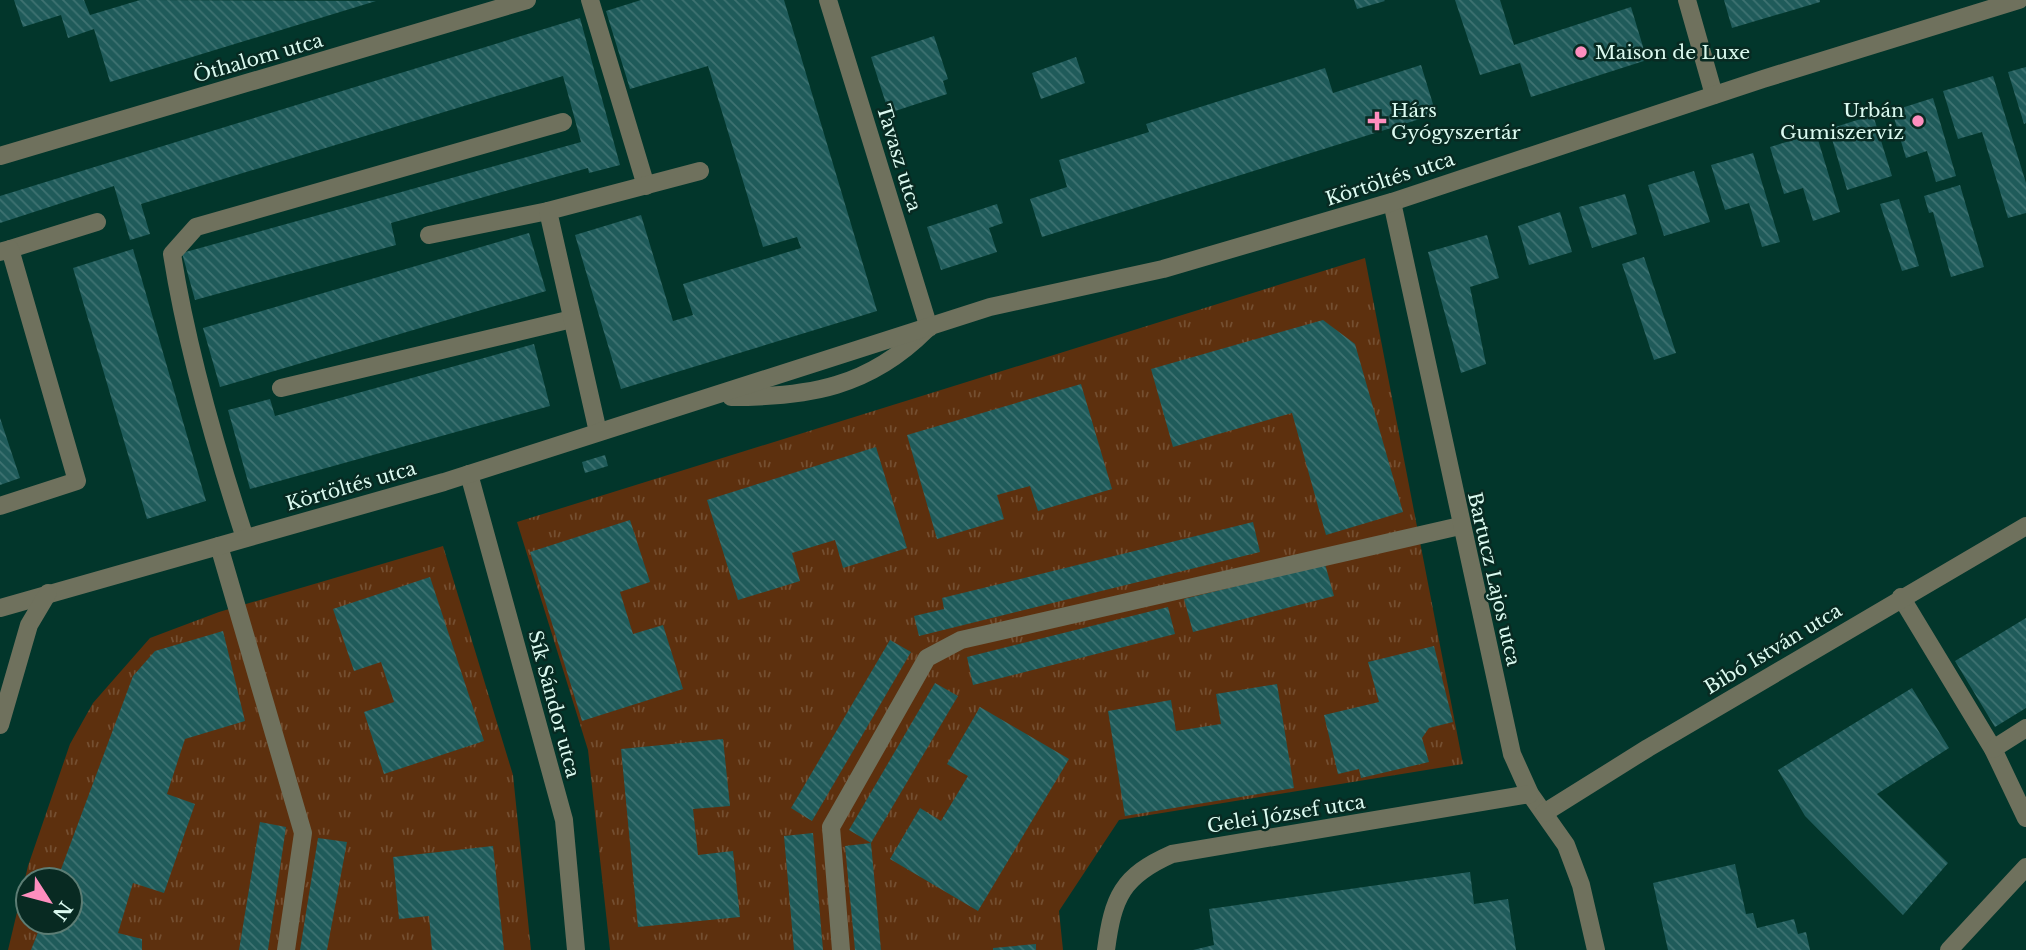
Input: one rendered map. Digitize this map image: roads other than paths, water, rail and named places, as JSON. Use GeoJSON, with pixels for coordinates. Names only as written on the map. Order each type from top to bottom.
{"type":"FeatureCollection","features":[{"type":"Feature","properties":{"kind":"street","name":"Öthalom utca"},"geometry":{"type":"LineString","coordinates":[[0,156],[527,0]]}},
{"type":"Feature","properties":{"kind":"street"},"geometry":{"type":"LineString","coordinates":[[590,0],[646,186]]}},
{"type":"Feature","properties":{"kind":"street","name":"Tavasz utca"},"geometry":{"type":"LineString","coordinates":[[828,0],[929,328]]}},
{"type":"Feature","properties":{"kind":"street"},"geometry":{"type":"LineString","coordinates":[[1687,0],[1714,96]]}},
{"type":"Feature","properties":{"kind":"street","name":"Körtöltés utca"},"geometry":{"type":"LineString","coordinates":[[0,608],[469,474],[990,307],[1163,269],[1392,202],[1714,96],[2019,0]]}},
{"type":"Feature","properties":{"kind":"street"},"geometry":{"type":"LineString","coordinates":[[245,538],[230,494],[172,254],[196,227],[563,122]]}},
{"type":"Feature","properties":{"kind":"street"},"geometry":{"type":"LineString","coordinates":[[429,235],[548,211],[700,171]]}},
{"type":"Feature","properties":{"kind":"street","name":"Bartucz Lajos utca"},"geometry":{"type":"LineString","coordinates":[[1392,202],[1460,526],[1512,754],[1530,794],[1566,845],[1581,886],[1596,950]]}},
{"type":"Feature","properties":{"kind":"street"},"geometry":{"type":"LineString","coordinates":[[548,211],[597,432]]}},
{"type":"Feature","properties":{"kind":"street"},"geometry":{"type":"LineString","coordinates":[[0,506],[77,481],[5,251],[97,222]]}},
{"type":"Feature","properties":{"kind":"street"},"geometry":{"type":"LineString","coordinates":[[281,388],[572,318]]}},
{"type":"Feature","properties":{"kind":"street","name":"Körtöltés utca"},"geometry":{"type":"LineString","coordinates":[[711,397],[765,396],[833,387],[860,378],[895,360],[929,328]]}},
{"type":"Feature","properties":{"kind":"street","name":"Sík Sándor utca"},"geometry":{"type":"LineString","coordinates":[[469,474],[564,820],[576,950]]}},
{"type":"Feature","properties":{"kind":"street"},"geometry":{"type":"LineString","coordinates":[[841,950],[831,827],[927,658],[961,640],[1460,526]]}},
{"type":"Feature","properties":{"kind":"street","name":"Bibó István utca"},"geometry":{"type":"LineString","coordinates":[[1544,813],[1901,597],[2026,526]]}},
{"type":"Feature","properties":{"kind":"street"},"geometry":{"type":"LineString","coordinates":[[219,546],[303,832],[286,950]]}},
{"type":"Feature","properties":{"kind":"street"},"geometry":{"type":"LineString","coordinates":[[0,725],[29,625],[48,593]]}},
{"type":"Feature","properties":{"kind":"street"},"geometry":{"type":"LineString","coordinates":[[1901,597],[1993,749],[2026,818]]}},
{"type":"Feature","properties":{"kind":"street"},"geometry":{"type":"LineString","coordinates":[[1993,749],[2026,728]]}},
{"type":"Feature","properties":{"kind":"street","name":"Gelei József utca"},"geometry":{"type":"LineString","coordinates":[[1106,950],[1120,891],[1145,866],[1172,854],[1530,794]]}},
{"type":"Feature","properties":{"kind":"street"},"geometry":{"type":"LineString","coordinates":[[1950,950],[2026,867]]}},
{"type":"Feature","properties":{"kind":"place","name":"Maison de Luxe"},"geometry":{"type":"Point","coordinates":[1581,52]}},
{"type":"Feature","properties":{"kind":"place","name":"Hárs Gyógyszertár"},"geometry":{"type":"Point","coordinates":[1377,121]}},
{"type":"Feature","properties":{"kind":"place","name":"Urbán Gumiszerviz"},"geometry":{"type":"Point","coordinates":[1918,121]}}]}
